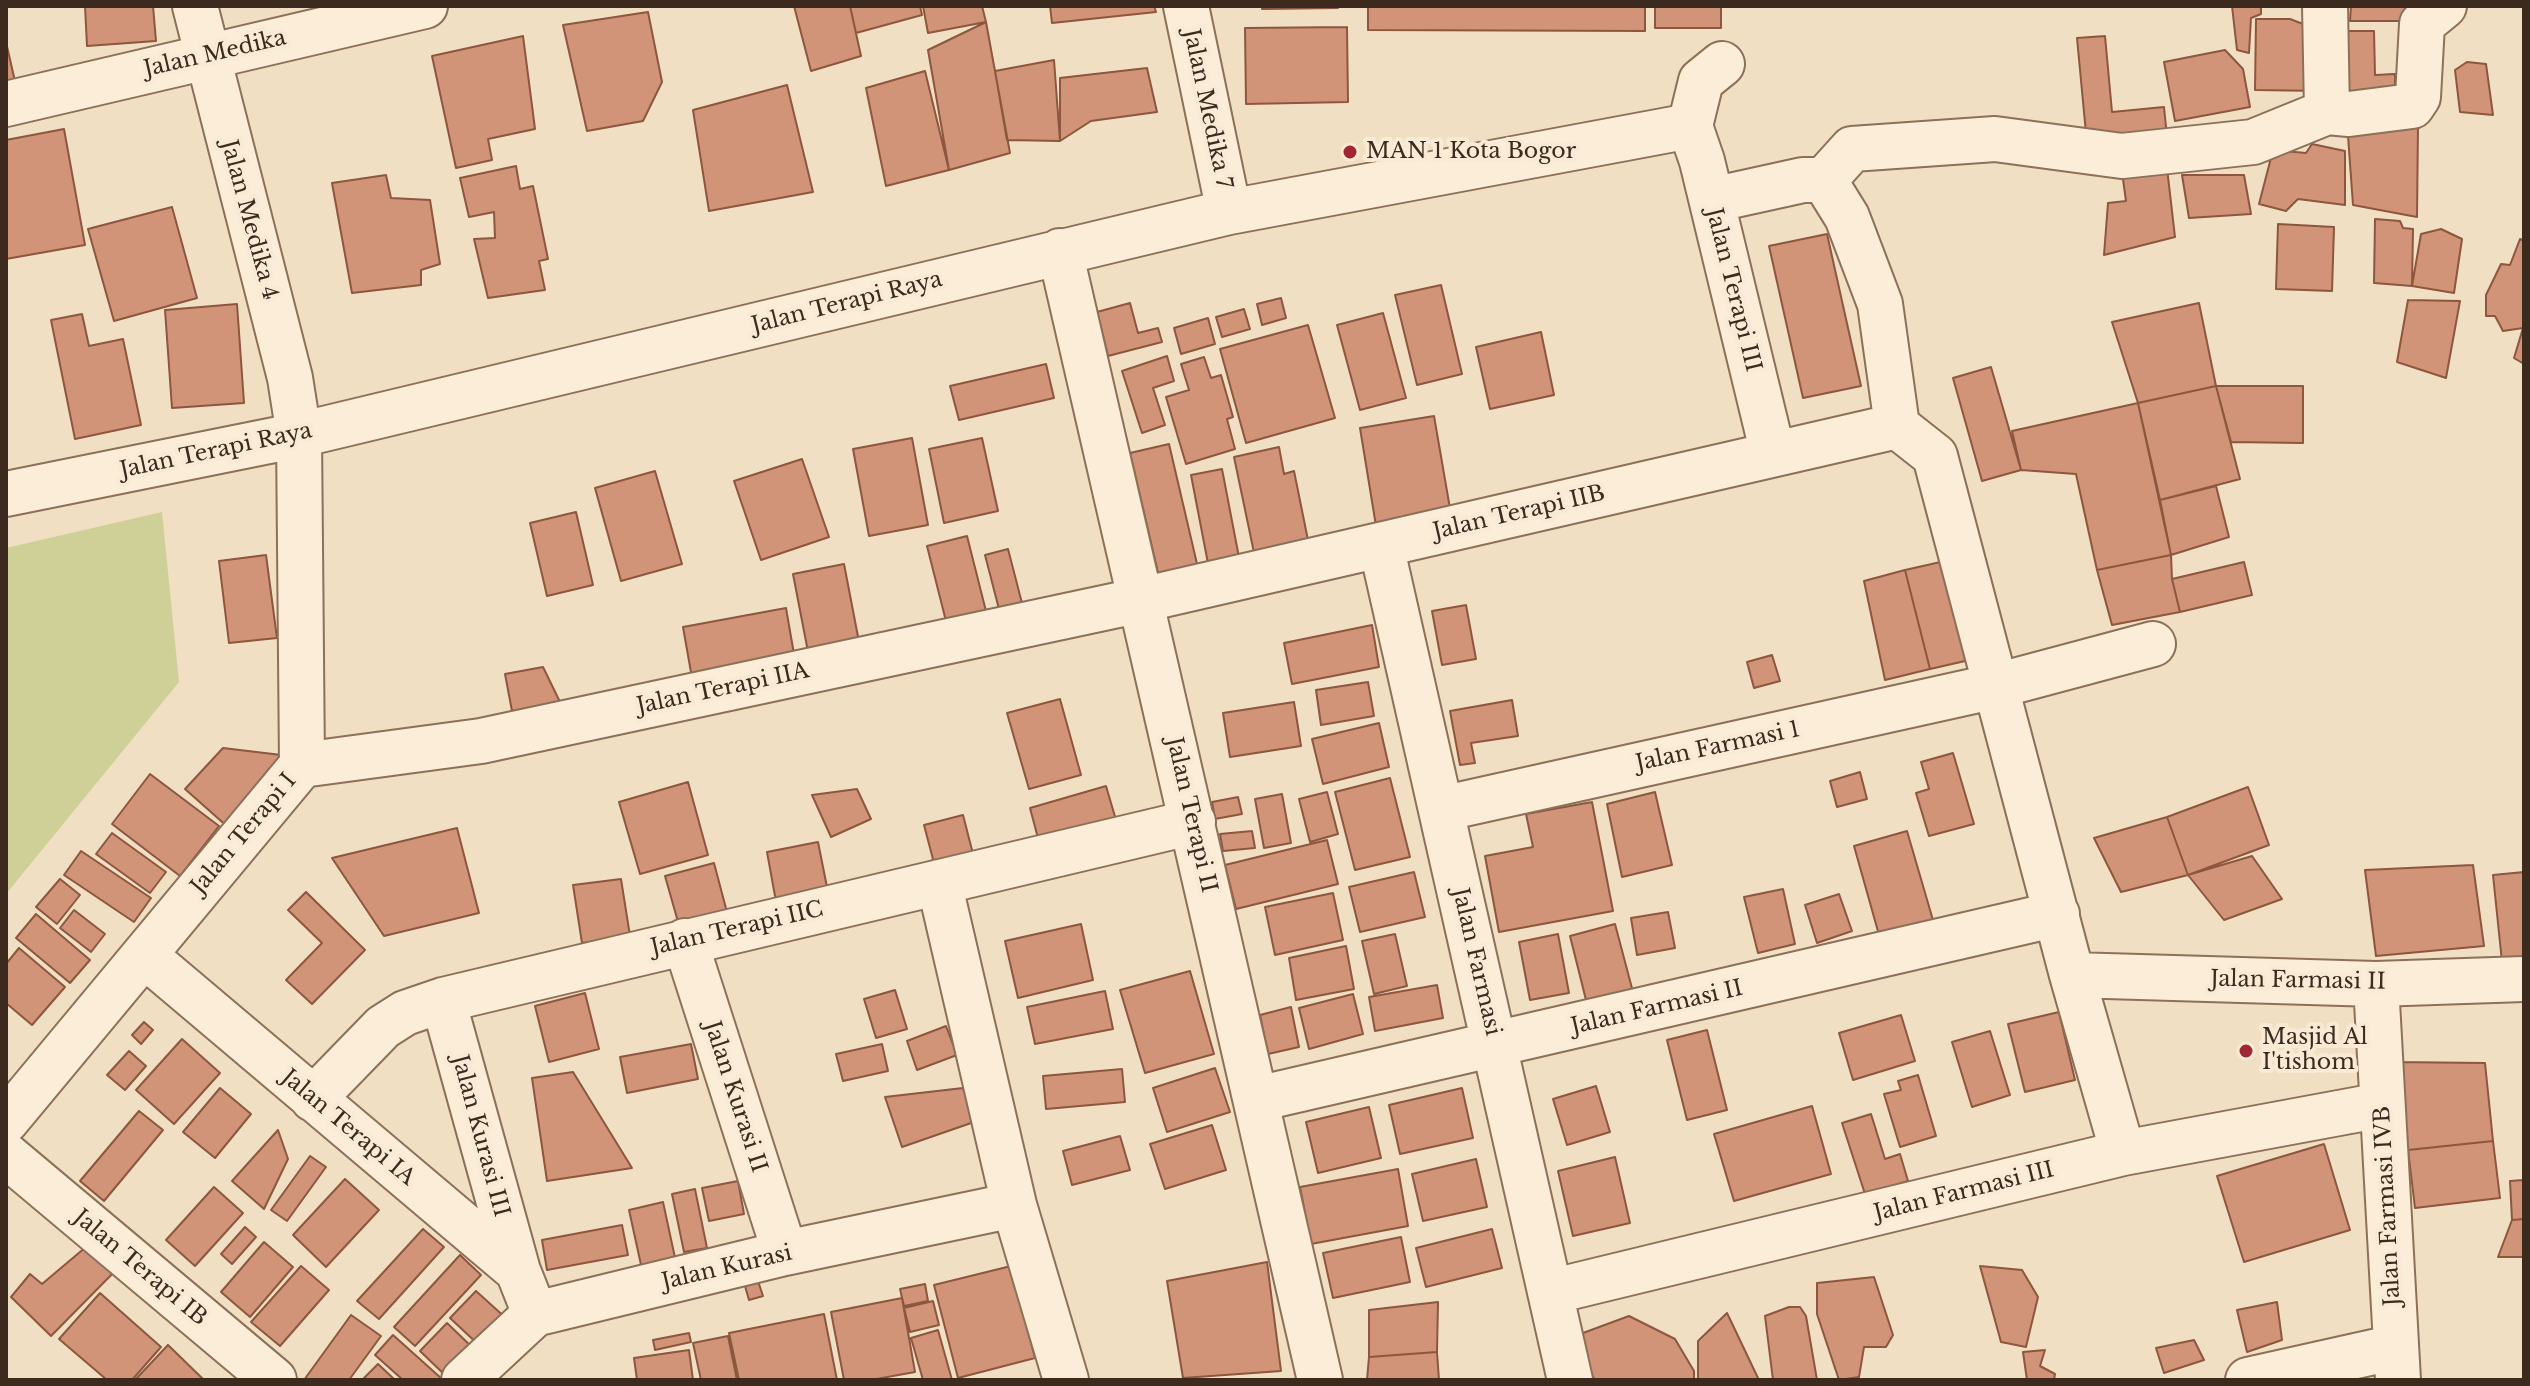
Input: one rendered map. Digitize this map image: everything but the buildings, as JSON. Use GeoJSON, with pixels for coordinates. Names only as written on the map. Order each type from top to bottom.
{"type":"FeatureCollection","features":[{"type":"Feature","properties":{"kind":"street","name":"Jalan Medika 4"},"geometry":{"type":"LineString","coordinates":[[195,6],[290,378],[299,435]]}},
{"type":"Feature","properties":{"kind":"street","name":"Jalan Medika"},"geometry":{"type":"LineString","coordinates":[[6,104],[425,6]]}},
{"type":"Feature","properties":{"kind":"street","name":"Jalan Medika 7"},"geometry":{"type":"LineString","coordinates":[[1186,6],[1229,212]]}},
{"type":"Feature","properties":{"kind":"street"},"geometry":{"type":"LineString","coordinates":[[2325,6],[2327,112]]}},
{"type":"Feature","properties":{"kind":"street"},"geometry":{"type":"LineString","coordinates":[[1712,200],[1803,180],[1824,180],[1852,149],[1995,139],[2122,156],[2253,142],[2327,112],[2349,114],[2416,104],[2422,24],[2444,6]]}},
{"type":"Feature","properties":{"kind":"street"},"geometry":{"type":"LineString","coordinates":[[1690,126],[1701,81],[1722,64]]}},
{"type":"Feature","properties":{"kind":"street","name":"Jalan Terapi Raya"},"geometry":{"type":"LineString","coordinates":[[6,494],[299,435],[1229,212],[1690,126]]}},
{"type":"Feature","properties":{"kind":"street","name":"Jalan Terapi III"},"geometry":{"type":"LineString","coordinates":[[1690,126],[1712,200],[1773,454]]}},
{"type":"Feature","properties":{"kind":"street"},"geometry":{"type":"LineString","coordinates":[[1824,180],[1847,217],[1880,304],[1897,426],[1935,456],[2072,975],[2123,1153]]}},
{"type":"Feature","properties":{"kind":"street","name":"Jalan Terapi II"},"geometry":{"type":"LineString","coordinates":[[1060,251],[1320,1380]]}},
{"type":"Feature","properties":{"kind":"street","name":"Jalan Terapi IIB"},"geometry":{"type":"LineString","coordinates":[[1141,600],[1897,426]]}},
{"type":"Feature","properties":{"kind":"street","name":"Jalan Terapi I"},"geometry":{"type":"LineString","coordinates":[[6,1121],[302,765],[299,435]]}},
{"type":"Feature","properties":{"kind":"street","name":"Jalan Farmasi"},"geometry":{"type":"LineString","coordinates":[[1381,545],[1570,1380]]}},
{"type":"Feature","properties":{"kind":"street","name":"Jalan Terapi IIA"},"geometry":{"type":"LineString","coordinates":[[302,765],[481,741],[1141,600]]}},
{"type":"Feature","properties":{"kind":"street","name":"Jalan Farmasi 1"},"geometry":{"type":"LineString","coordinates":[[1441,809],[1996,686],[2153,644]]}},
{"type":"Feature","properties":{"kind":"street","name":"Jalan Terapi IIC"},"geometry":{"type":"LineString","coordinates":[[313,1099],[383,1027],[405,1013],[443,1000],[1193,822]]}},
{"type":"Feature","properties":{"kind":"street"},"geometry":{"type":"LineString","coordinates":[[939,882],[1014,1205],[1066,1380]]}},
{"type":"Feature","properties":{"kind":"street","name":"Jalan Farmasi II"},"geometry":{"type":"LineString","coordinates":[[1257,1099],[2057,914]]}},
{"type":"Feature","properties":{"kind":"street","name":"Jalan Kurasi II"},"geometry":{"type":"LineString","coordinates":[[685,941],[785,1253]]}},
{"type":"Feature","properties":{"kind":"street","name":"Jalan Terapi IA"},"geometry":{"type":"LineString","coordinates":[[144,955],[518,1271],[535,1314]]}},
{"type":"Feature","properties":{"kind":"street","name":"Jalan Farmasi II"},"geometry":{"type":"LineString","coordinates":[[2072,975],[2376,984],[2524,979]]}},
{"type":"Feature","properties":{"kind":"street","name":"Jalan Farmasi IVB"},"geometry":{"type":"LineString","coordinates":[[2376,984],[2397,1364]]}},
{"type":"Feature","properties":{"kind":"street","name":"Jalan Kurasi III"},"geometry":{"type":"LineString","coordinates":[[443,1000],[518,1271]]}},
{"type":"Feature","properties":{"kind":"street","name":"Jalan Farmasi III"},"geometry":{"type":"LineString","coordinates":[[1550,1292],[2123,1153],[2382,1105]]}},
{"type":"Feature","properties":{"kind":"street","name":"Jalan Terapi IB"},"geometry":{"type":"LineString","coordinates":[[6,1155],[274,1380]]}},
{"type":"Feature","properties":{"kind":"street","name":"Jalan Kurasi"},"geometry":{"type":"LineString","coordinates":[[464,1380],[535,1314],[785,1253],[1014,1205]]}},
{"type":"Feature","properties":{"kind":"street"},"geometry":{"type":"LineString","coordinates":[[2248,1380],[2397,1364]]}},
{"type":"Feature","properties":{"kind":"green space"},"geometry":{"type":"Polygon","coordinates":[[[162,512],[179,682],[6,894],[6,548],[162,512]]]}},
{"type":"Feature","properties":{"kind":"place","name":"MAN 1 Kota Bogor"},"geometry":{"type":"Point","coordinates":[1350,152]}},
{"type":"Feature","properties":{"kind":"place","name":"Masjid Al I'tishom"},"geometry":{"type":"Point","coordinates":[2246,1051]}}]}
